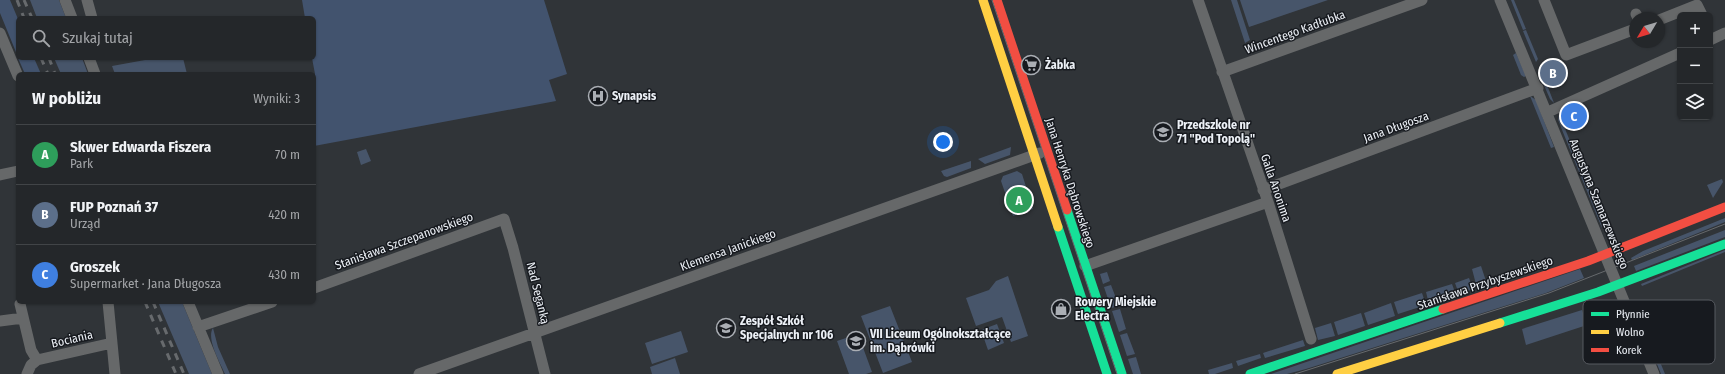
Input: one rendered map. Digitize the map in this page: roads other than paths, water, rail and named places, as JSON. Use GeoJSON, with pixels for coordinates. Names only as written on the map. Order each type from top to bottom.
{"type":"FeatureCollection","features":[{"type":"Feature","properties":{"kind":"main road","name":"Jana Henryka Dąbrowskiego"},"geometry":{"type":"LineString","coordinates":[[983,0],[1107,374]]}},
{"type":"Feature","properties":{"kind":"main road","name":"Jana Henryka Dąbrowskiego"},"geometry":{"type":"LineString","coordinates":[[997,0],[1122,374]]}},
{"type":"Feature","properties":{"kind":"main road","name":"Stanisława Przybyszewskiego"},"geometry":{"type":"LineString","coordinates":[[1250,374],[1605,255],[1725,207]]}},
{"type":"Feature","properties":{"kind":"main road"},"geometry":{"type":"LineString","coordinates":[[1337,374],[1618,285],[1725,244]]}},
{"type":"Feature","properties":{"kind":"street"},"geometry":{"type":"LineString","coordinates":[[65,0],[71,16]]}},
{"type":"Feature","properties":{"kind":"street"},"geometry":{"type":"LineString","coordinates":[[87,0],[91,16]]}},
{"type":"Feature","properties":{"kind":"street","name":"Galla Anonima"},"geometry":{"type":"LineString","coordinates":[[1198,0],[1268,202],[1311,339]]}},
{"type":"Feature","properties":{"kind":"street","name":"Wincentego Kadłubka"},"geometry":{"type":"LineString","coordinates":[[1222,72],[1422,0]]}},
{"type":"Feature","properties":{"kind":"street","name":"Augustyna Szamarzewskiego"},"geometry":{"type":"LineString","coordinates":[[1500,0],[1548,112],[1624,300]]}},
{"type":"Feature","properties":{"kind":"street"},"geometry":{"type":"LineString","coordinates":[[1544,0],[1566,55],[1629,31]]}},
{"type":"Feature","properties":{"kind":"street"},"geometry":{"type":"LineString","coordinates":[[1665,17],[1700,2],[1702,12]]}},
{"type":"Feature","properties":{"kind":"street"},"geometry":{"type":"LineString","coordinates":[[1713,36],[1725,33]]}},
{"type":"Feature","properties":{"kind":"street"},"geometry":{"type":"LineString","coordinates":[[0,34],[16,72]]}},
{"type":"Feature","properties":{"kind":"street"},"geometry":{"type":"LineString","coordinates":[[1548,112],[1677,54]]}},
{"type":"Feature","properties":{"kind":"street"},"geometry":{"type":"LineString","coordinates":[[89,60],[94,72]]}},
{"type":"Feature","properties":{"kind":"street","name":"Jana Długosza"},"geometry":{"type":"LineString","coordinates":[[1263,190],[1538,88]]}},
{"type":"Feature","properties":{"kind":"street","name":"Klemensa Janickiego"},"geometry":{"type":"LineString","coordinates":[[419,374],[1047,151]]}},
{"type":"Feature","properties":{"kind":"street"},"geometry":{"type":"LineString","coordinates":[[0,175],[16,172]]}},
{"type":"Feature","properties":{"kind":"street"},"geometry":{"type":"LineString","coordinates":[[1085,266],[1268,202]]}},
{"type":"Feature","properties":{"kind":"street","name":"Nad Seganką"},"geometry":{"type":"LineString","coordinates":[[504,219],[513,248],[545,374]]}},
{"type":"Feature","properties":{"kind":"street","name":"Stanisława Szczepanowskiego"},"geometry":{"type":"LineString","coordinates":[[316,287],[504,219]]}},
{"type":"Feature","properties":{"kind":"street"},"geometry":{"type":"LineString","coordinates":[[20,304],[31,350],[37,360],[31,365],[27,374]]}},
{"type":"Feature","properties":{"kind":"street"},"geometry":{"type":"LineString","coordinates":[[108,304],[115,374]]}},
{"type":"Feature","properties":{"kind":"street"},"geometry":{"type":"LineString","coordinates":[[189,304],[218,374]]}},
{"type":"Feature","properties":{"kind":"street"},"geometry":{"type":"LineString","coordinates":[[198,327],[266,304]]}},
{"type":"Feature","properties":{"kind":"street"},"geometry":{"type":"LineString","coordinates":[[0,321],[23,318]]}},
{"type":"Feature","properties":{"kind":"street","name":"Bociania"},"geometry":{"type":"LineString","coordinates":[[37,360],[112,343]]}},
{"type":"Feature","properties":{"kind":"street","name":"Augustyna Szamarzewskiego"},"geometry":{"type":"LineString","coordinates":[[1650,364],[1654,374]]}},
{"type":"Feature","properties":{"kind":"tram line"},"geometry":{"type":"LineString","coordinates":[[992,0],[1117,374]]}},
{"type":"Feature","properties":{"kind":"tram line"},"geometry":{"type":"LineString","coordinates":[[1295,374],[1549,293],[1725,224]]}},
{"type":"Feature","properties":{"kind":"railway"},"geometry":{"type":"LineString","coordinates":[[17,0],[23,16]]}},
{"type":"Feature","properties":{"kind":"railway"},"geometry":{"type":"LineString","coordinates":[[24,0],[31,16]]}},
{"type":"Feature","properties":{"kind":"railway"},"geometry":{"type":"LineString","coordinates":[[42,60],[47,72]]}},
{"type":"Feature","properties":{"kind":"railway"},"geometry":{"type":"LineString","coordinates":[[50,60],[54,72]]}},
{"type":"Feature","properties":{"kind":"railway"},"geometry":{"type":"LineString","coordinates":[[146,304],[176,374]]}},
{"type":"Feature","properties":{"kind":"railway"},"geometry":{"type":"LineString","coordinates":[[154,304],[184,374]]}},
{"type":"Feature","properties":{"kind":"place","name":"Żabka"},"geometry":{"type":"Point","coordinates":[1031,65]}},
{"type":"Feature","properties":{"kind":"place","name":"FUP Poznań 37"},"geometry":{"type":"Point","coordinates":[1553,73]}},
{"type":"Feature","properties":{"kind":"place","name":"Synapsis"},"geometry":{"type":"Point","coordinates":[598,96]}},
{"type":"Feature","properties":{"kind":"place","name":"Groszek"},"geometry":{"type":"Point","coordinates":[1574,116]}},
{"type":"Feature","properties":{"kind":"place","name":"Przedszkole nr 71 \"Pod Topolą\""},"geometry":{"type":"Point","coordinates":[1163,132]}},
{"type":"Feature","properties":{"kind":"place","name":"Skwer Edwarda Fiszera"},"geometry":{"type":"Point","coordinates":[1019,200]}},
{"type":"Feature","properties":{"kind":"place","name":"Rowery Miejskie Electra"},"geometry":{"type":"Point","coordinates":[1061,309]}},
{"type":"Feature","properties":{"kind":"place","name":"Zespół Szkół Specjalnych nr 106"},"geometry":{"type":"Point","coordinates":[726,328]}},
{"type":"Feature","properties":{"kind":"place","name":"VII Liceum Ogólnokształcące im. Dąbrówki"},"geometry":{"type":"Point","coordinates":[856,341]}}]}
